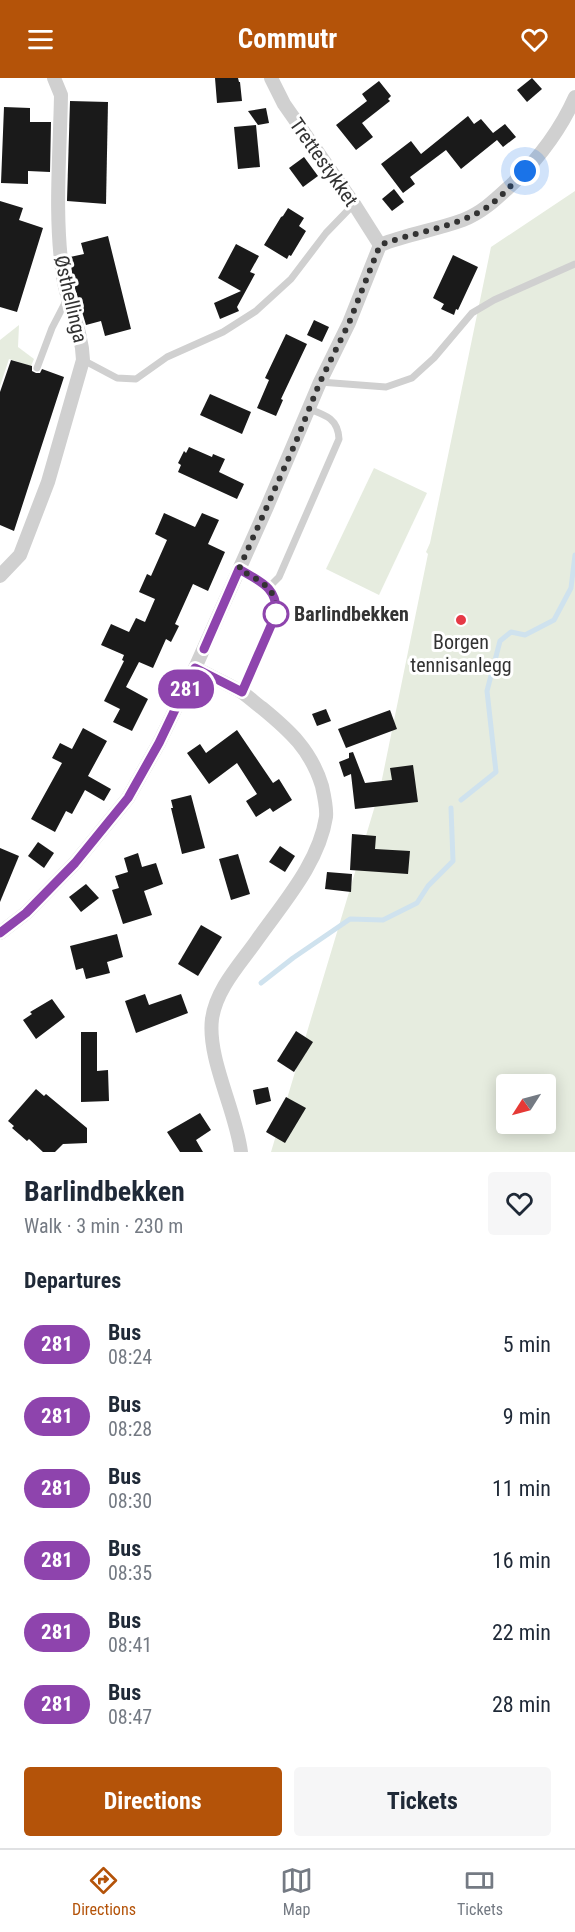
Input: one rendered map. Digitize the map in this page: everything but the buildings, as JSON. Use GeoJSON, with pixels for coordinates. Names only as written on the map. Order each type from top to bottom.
{"type":"FeatureCollection","features":[{"type":"Feature","properties":{"kind":"street","name":"Østhellinga"},"geometry":{"type":"LineString","coordinates":[[0,576],[20,555],[48,482],[83,360],[82,342],[75,316],[67,299],[58,232],[61,95],[54,78]]}},
{"type":"Feature","properties":{"kind":"street","name":"Trettestykket"},"geometry":{"type":"LineString","coordinates":[[271,78],[284,104],[380,245]]}},
{"type":"Feature","properties":{"kind":"street"},"geometry":{"type":"LineString","coordinates":[[0,933],[26,913],[75,863],[128,798],[159,743],[195,668],[320,382],[349,323],[380,245],[463,220],[485,209],[545,150],[565,120],[575,97]]}},
{"type":"Feature","properties":{"kind":"street"},"geometry":{"type":"LineString","coordinates":[[195,668],[242,692],[288,730],[308,752],[318,773],[324,794],[326,816],[319,842],[305,871],[230,978],[212,1019],[217,1065],[231,1107],[241,1152]]}},
{"type":"Feature","properties":{"kind":"lane"},"geometry":{"type":"LineString","coordinates":[[83,360],[117,378],[136,379],[167,357],[223,332],[256,311],[291,279],[326,232],[354,204]]}},
{"type":"Feature","properties":{"kind":"lane"},"geometry":{"type":"LineString","coordinates":[[320,382],[386,387],[412,378],[434,358],[472,313],[494,300],[575,264]]}},
{"type":"Feature","properties":{"kind":"lane"},"geometry":{"type":"LineString","coordinates":[[37,368],[52,328],[67,299]]}},
{"type":"Feature","properties":{"kind":"lane"},"geometry":{"type":"LineString","coordinates":[[268,588],[279,577],[339,439],[339,429],[332,419],[309,409]]}},
{"type":"Feature","properties":{"kind":"lane"},"geometry":{"type":"LineString","coordinates":[[239,569],[268,588],[277,602],[276,614],[242,692]]}},
{"type":"Feature","properties":{"kind":"shaded area"},"geometry":{"type":"Polygon","coordinates":[[[575,191],[575,1152],[271,1152],[380,789],[428,554],[426,552],[430,543],[491,247],[575,191]]]}},
{"type":"Feature","properties":{"kind":"shaded area"},"geometry":{"type":"Polygon","coordinates":[[[19,325],[18,347],[34,359],[31,366],[9,359],[0,386],[0,340],[19,325]]]}},
{"type":"Feature","properties":{"kind":"shaded area"},"geometry":{"type":"Polygon","coordinates":[[[374,468],[427,493],[379,595],[326,569],[374,468]]]}},
{"type":"Feature","properties":{"kind":"waterway","name":"Barlindbekken"},"geometry":{"type":"LineString","coordinates":[[461,800],[496,772],[487,691],[500,641],[511,632],[525,635],[554,620],[571,588],[575,555]]}},
{"type":"Feature","properties":{"kind":"waterway","name":"Barlindbekken"},"geometry":{"type":"LineString","coordinates":[[261,983],[350,919],[383,920],[417,903],[428,886],[453,861],[451,808]]}},
{"type":"Feature","properties":{"kind":"bus line","name":"281"},"geometry":{"type":"LineString","coordinates":[[0,933],[26,913],[75,863],[128,798],[159,743],[195,668],[242,692],[276,614],[277,602],[265,585],[239,569],[204,649]]}},
{"type":"Feature","properties":{"kind":"place","name":"Barlindbekken"},"geometry":{"type":"Point","coordinates":[276,614]}},
{"type":"Feature","properties":{"kind":"place","name":"Borgen tennisanlegg"},"geometry":{"type":"Point","coordinates":[461,620]}},
{"type":"Feature","properties":{"kind":"route"},"geometry":{"type":"LineString","coordinates":[[276,614],[277,602],[273,594],[265,585],[239,569],[320,382],[349,323],[380,245],[463,220],[485,209],[525,171]]}}]}
